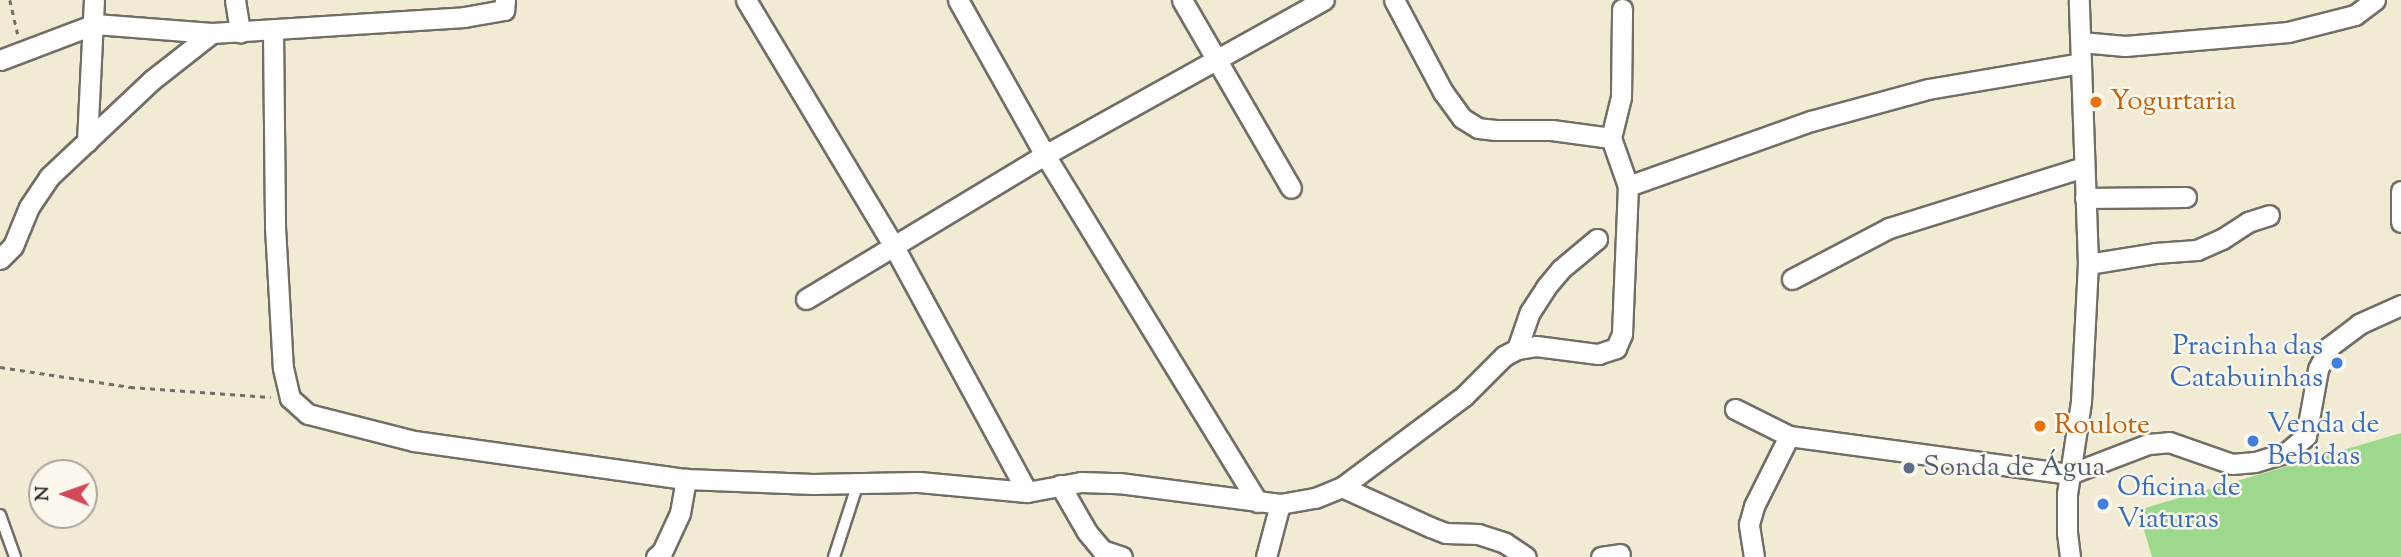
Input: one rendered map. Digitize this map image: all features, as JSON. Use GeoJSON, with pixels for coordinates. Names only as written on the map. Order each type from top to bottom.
{"type":"FeatureCollection","features":[{"type":"Feature","properties":{"kind":"street"},"geometry":{"type":"LineString","coordinates":[[87,142],[94,0]]}},
{"type":"Feature","properties":{"kind":"street"},"geometry":{"type":"LineString","coordinates":[[234,0],[240,33]]}},
{"type":"Feature","properties":{"kind":"street"},"geometry":{"type":"LineString","coordinates":[[0,60],[94,24],[240,33],[464,17],[504,10],[505,0]]}},
{"type":"Feature","properties":{"kind":"street"},"geometry":{"type":"LineString","coordinates":[[747,0],[893,245],[1027,492]]}},
{"type":"Feature","properties":{"kind":"street"},"geometry":{"type":"LineString","coordinates":[[958,0],[1045,155],[1258,502]]}},
{"type":"Feature","properties":{"kind":"street"},"geometry":{"type":"LineString","coordinates":[[1182,0],[1292,188]]}},
{"type":"Feature","properties":{"kind":"street"},"geometry":{"type":"LineString","coordinates":[[806,299],[1045,155],[1324,0]]}},
{"type":"Feature","properties":{"kind":"street"},"geometry":{"type":"LineString","coordinates":[[1394,0],[1443,92],[1462,118],[1478,128],[1552,130],[1611,138]]}},
{"type":"Feature","properties":{"kind":"street"},"geometry":{"type":"LineString","coordinates":[[2070,557],[2067,533],[2070,474],[2081,401],[2088,264],[2079,0]]}},
{"type":"Feature","properties":{"kind":"street"},"geometry":{"type":"LineString","coordinates":[[2081,42],[2125,46],[2288,32],[2355,15],[2375,0]]}},
{"type":"Feature","properties":{"kind":"street"},"geometry":{"type":"LineString","coordinates":[[273,30],[275,227],[283,368],[290,398],[308,414],[414,441],[686,479],[919,482],[1027,492],[1060,485],[1119,483],[1280,504],[1315,498],[1342,488],[1464,396],[1504,356],[1517,349],[1535,346],[1598,354],[1616,348],[1622,334],[1628,186],[1611,138],[1621,97],[1622,9]]}},
{"type":"Feature","properties":{"kind":"street"},"geometry":{"type":"LineString","coordinates":[[0,259],[13,246],[29,206],[49,177],[152,80],[212,33]]}},
{"type":"Feature","properties":{"kind":"street"},"geometry":{"type":"LineString","coordinates":[[1628,186],[1824,117],[1928,89],[2081,63]]}},
{"type":"Feature","properties":{"kind":"street"},"geometry":{"type":"LineString","coordinates":[[1792,279],[1889,228],[2084,167]]}},
{"type":"Feature","properties":{"kind":"street"},"geometry":{"type":"LineString","coordinates":[[2401,191],[2401,222]]}},
{"type":"Feature","properties":{"kind":"street"},"geometry":{"type":"LineString","coordinates":[[2085,198],[2186,197]]}},
{"type":"Feature","properties":{"kind":"street"},"geometry":{"type":"LineString","coordinates":[[2088,264],[2155,253],[2197,250],[2222,239],[2248,222],[2269,215]]}},
{"type":"Feature","properties":{"kind":"street"},"geometry":{"type":"LineString","coordinates":[[1517,349],[1531,312],[1546,288],[1561,269],[1597,239]]}},
{"type":"Feature","properties":{"kind":"street"},"geometry":{"type":"LineString","coordinates":[[1735,409],[1760,419],[1789,436],[2070,474],[2148,444],[2182,444],[2232,464],[2255,461],[2287,452],[2306,436],[2318,369],[2329,346],[2359,324],[2401,305]]}},
{"type":"Feature","properties":{"kind":"street"},"geometry":{"type":"LineString","coordinates":[[1754,557],[1749,524],[1789,436]]}},
{"type":"Feature","properties":{"kind":"street"},"geometry":{"type":"LineString","coordinates":[[656,557],[662,552],[680,513],[686,479]]}},
{"type":"Feature","properties":{"kind":"street"},"geometry":{"type":"LineString","coordinates":[[1060,485],[1102,553],[1122,557]]}},
{"type":"Feature","properties":{"kind":"street"},"geometry":{"type":"LineString","coordinates":[[1342,488],[1446,533],[1478,534],[1505,543],[1526,557]]}},
{"type":"Feature","properties":{"kind":"street"},"geometry":{"type":"LineString","coordinates":[[1266,557],[1280,504]]}},
{"type":"Feature","properties":{"kind":"lane"},"geometry":{"type":"LineString","coordinates":[[834,557],[858,483]]}},
{"type":"Feature","properties":{"kind":"lane"},"geometry":{"type":"LineString","coordinates":[[0,515],[15,557]]}},
{"type":"Feature","properties":{"kind":"path"},"geometry":{"type":"LineString","coordinates":[[10,0],[22,51]]}},
{"type":"Feature","properties":{"kind":"path"},"geometry":{"type":"LineString","coordinates":[[0,367],[130,387],[290,398]]}},
{"type":"Feature","properties":{"kind":"green space"},"geometry":{"type":"Polygon","coordinates":[[[2401,433],[2401,557],[2152,557],[2138,510],[2401,433]]]}},
{"type":"Feature","properties":{"kind":"place","name":"Yogurtaria"},"geometry":{"type":"Point","coordinates":[2096,102]}},
{"type":"Feature","properties":{"kind":"place","name":"Pracinha das Catabuinhas"},"geometry":{"type":"Point","coordinates":[2337,363]}},
{"type":"Feature","properties":{"kind":"place","name":"Roulote"},"geometry":{"type":"Point","coordinates":[2040,426]}},
{"type":"Feature","properties":{"kind":"place","name":"Venda de Bebidas"},"geometry":{"type":"Point","coordinates":[2253,441]}},
{"type":"Feature","properties":{"kind":"place","name":"Sonda de Água"},"geometry":{"type":"Point","coordinates":[1909,468]}},
{"type":"Feature","properties":{"kind":"place","name":"Oficina de Viaturas"},"geometry":{"type":"Point","coordinates":[2103,504]}}]}
